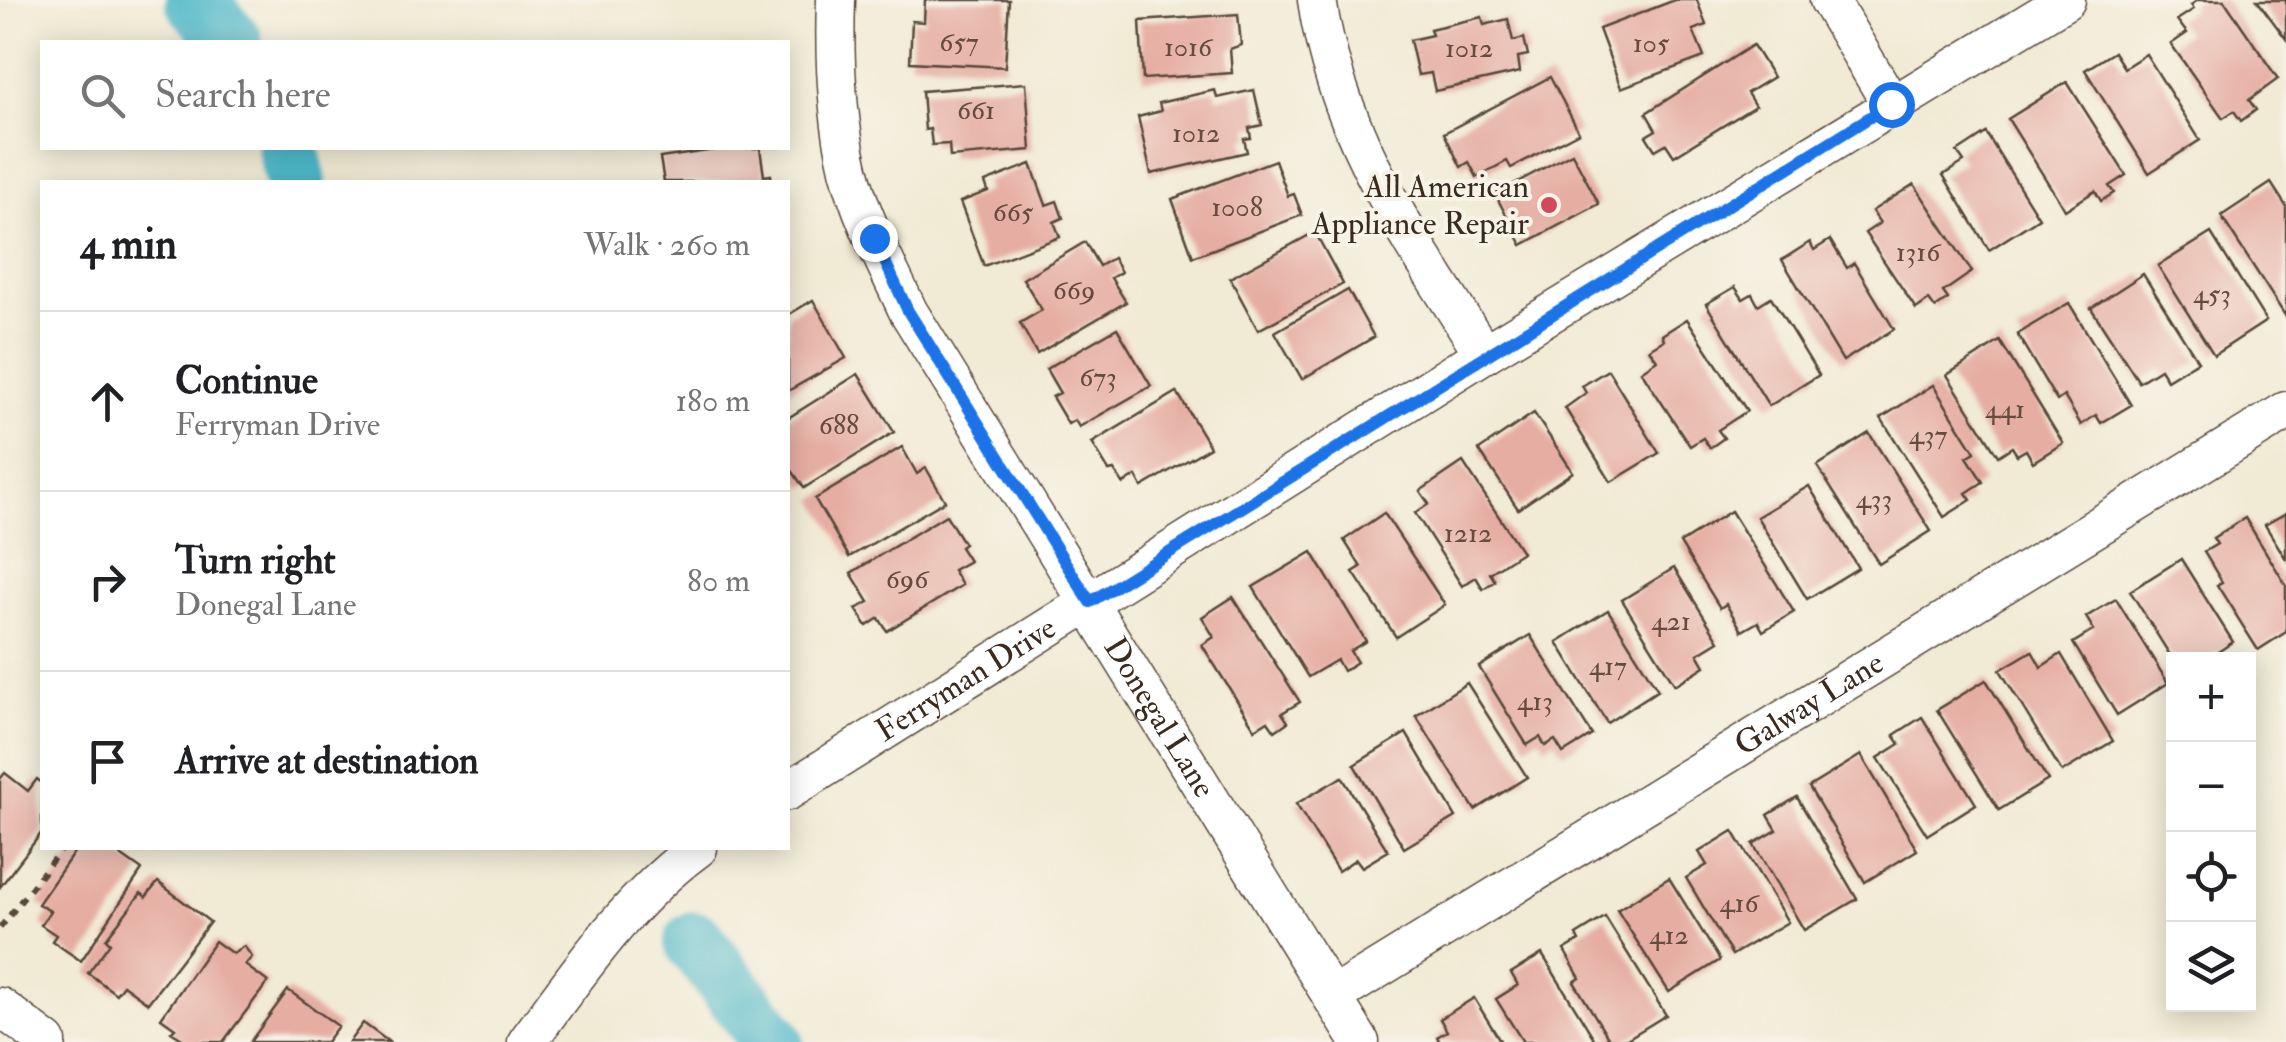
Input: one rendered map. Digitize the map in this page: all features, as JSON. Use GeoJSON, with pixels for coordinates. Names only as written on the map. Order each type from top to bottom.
{"type":"FeatureCollection","features":[{"type":"Feature","properties":{"kind":"street","name":"Donegal Lane"},"geometry":{"type":"LineString","coordinates":[[836,0],[840,111],[850,171],[874,238],[908,311],[1360,1042]]}},
{"type":"Feature","properties":{"kind":"street"},"geometry":{"type":"LineString","coordinates":[[1318,0],[1335,87],[1354,133],[1387,200],[1484,354]]}},
{"type":"Feature","properties":{"kind":"street"},"geometry":{"type":"LineString","coordinates":[[1829,0],[1891,104]]}},
{"type":"Feature","properties":{"kind":"street","name":"Ferryman Drive"},"geometry":{"type":"LineString","coordinates":[[790,790],[1484,354],[2066,0]]}},
{"type":"Feature","properties":{"kind":"street","name":"Galway Lane"},"geometry":{"type":"LineString","coordinates":[[1332,997],[2286,411]]}},
{"type":"Feature","properties":{"kind":"street"},"geometry":{"type":"LineString","coordinates":[[527,1042],[636,901],[696,850]]}},
{"type":"Feature","properties":{"kind":"street"},"geometry":{"type":"LineString","coordinates":[[0,1007],[46,1042]]}},
{"type":"Feature","properties":{"kind":"path"},"geometry":{"type":"LineString","coordinates":[[0,928],[60,850]]}},
{"type":"Feature","properties":{"kind":"building"},"geometry":{"type":"Polygon","coordinates":[[[925,0],[1009,0],[1005,67],[910,62],[912,21],[924,22],[925,0]]]}},
{"type":"Feature","properties":{"kind":"building"},"geometry":{"type":"Polygon","coordinates":[[[1675,0],[1697,0],[1706,25],[1693,30],[1704,57],[1621,88],[1599,29],[1675,0]]]}},
{"type":"Feature","properties":{"kind":"building"},"geometry":{"type":"Polygon","coordinates":[[[2198,0],[2224,0],[2278,79],[2249,100],[2256,110],[2241,121],[2234,111],[2223,118],[2171,44],[2187,33],[2177,20],[2194,9],[2191,5],[2198,0]]]}},
{"type":"Feature","properties":{"kind":"building"},"geometry":{"type":"Polygon","coordinates":[[[2257,0],[2286,0],[2286,39],[2257,0]]]}},
{"type":"Feature","properties":{"kind":"building"},"geometry":{"type":"Polygon","coordinates":[[[1238,14],[1241,45],[1230,49],[1232,73],[1143,79],[1140,21],[1238,14]]]}},
{"type":"Feature","properties":{"kind":"building"},"geometry":{"type":"Polygon","coordinates":[[[1482,17],[1484,25],[1508,19],[1513,41],[1524,38],[1528,55],[1518,57],[1520,72],[1435,91],[1431,73],[1418,75],[1410,40],[1432,35],[1430,29],[1482,17]]]}},
{"type":"Feature","properties":{"kind":"building"},"geometry":{"type":"Polygon","coordinates":[[[1753,45],[1773,77],[1747,93],[1755,106],[1674,156],[1666,144],[1655,150],[1646,136],[1656,130],[1646,113],[1753,45]]]}},
{"type":"Feature","properties":{"kind":"building"},"geometry":{"type":"Polygon","coordinates":[[[2114,52],[2124,68],[2146,54],[2200,140],[2149,173],[2085,70],[2114,52]]]}},
{"type":"Feature","properties":{"kind":"building"},"geometry":{"type":"Polygon","coordinates":[[[1550,77],[1579,132],[1511,168],[1507,161],[1477,177],[1469,162],[1461,167],[1444,133],[1550,77]]]}},
{"type":"Feature","properties":{"kind":"building"},"geometry":{"type":"Polygon","coordinates":[[[2067,82],[2126,175],[2109,186],[2114,193],[2101,201],[2095,191],[2065,210],[2008,119],[2067,82]]]}},
{"type":"Feature","properties":{"kind":"building"},"geometry":{"type":"Polygon","coordinates":[[[1026,83],[1031,150],[950,157],[949,144],[932,145],[930,129],[925,130],[922,91],[1026,83]]]}},
{"type":"Feature","properties":{"kind":"building"},"geometry":{"type":"Polygon","coordinates":[[[1215,90],[1217,98],[1254,90],[1262,125],[1249,128],[1251,138],[1244,139],[1247,152],[1151,174],[1138,117],[1161,111],[1159,103],[1215,90]]]}},
{"type":"Feature","properties":{"kind":"building"},"geometry":{"type":"Polygon","coordinates":[[[1986,133],[2039,218],[1989,250],[1943,175],[1964,162],[1957,152],[1986,133]]]}},
{"type":"Feature","properties":{"kind":"building"},"geometry":{"type":"Polygon","coordinates":[[[714,150],[760,150],[764,176],[771,175],[772,180],[664,180],[660,158],[714,150]]]}},
{"type":"Feature","properties":{"kind":"building"},"geometry":{"type":"Polygon","coordinates":[[[1572,153],[1599,204],[1522,245],[1495,194],[1572,153]]]}},
{"type":"Feature","properties":{"kind":"building"},"geometry":{"type":"Polygon","coordinates":[[[1275,160],[1288,196],[1294,194],[1302,215],[1193,257],[1172,199],[1275,160]]]}},
{"type":"Feature","properties":{"kind":"building"},"geometry":{"type":"Polygon","coordinates":[[[1031,164],[1046,205],[1057,201],[1063,218],[1054,222],[1060,237],[984,266],[960,202],[988,191],[985,182],[1031,164]]]}},
{"type":"Feature","properties":{"kind":"building"},"geometry":{"type":"Polygon","coordinates":[[[2271,183],[2286,206],[2286,317],[2221,216],[2271,183]]]}},
{"type":"Feature","properties":{"kind":"building"},"geometry":{"type":"Polygon","coordinates":[[[1914,184],[1972,272],[1943,292],[1948,299],[1935,308],[1929,300],[1916,309],[1865,233],[1880,223],[1872,211],[1914,184]]]}},
{"type":"Feature","properties":{"kind":"building"},"geometry":{"type":"Polygon","coordinates":[[[1315,232],[1343,284],[1258,330],[1230,278],[1315,232]]]}},
{"type":"Feature","properties":{"kind":"building"},"geometry":{"type":"Polygon","coordinates":[[[2211,233],[2266,321],[2214,355],[2158,266],[2211,233]]]}},
{"type":"Feature","properties":{"kind":"building"},"geometry":{"type":"Polygon","coordinates":[[[1830,240],[1847,268],[1854,263],[1894,329],[1843,361],[1782,260],[1810,242],[1814,250],[1830,240]]]}},
{"type":"Feature","properties":{"kind":"building"},"geometry":{"type":"Polygon","coordinates":[[[1085,242],[1099,266],[1113,258],[1121,272],[1111,278],[1126,302],[1037,354],[1020,323],[1042,310],[1023,279],[1085,242]]]}},
{"type":"Feature","properties":{"kind":"building"},"geometry":{"type":"Polygon","coordinates":[[[2143,274],[2198,361],[2167,380],[2160,369],[2139,382],[2091,308],[2143,274]]]}},
{"type":"Feature","properties":{"kind":"building"},"geometry":{"type":"Polygon","coordinates":[[[1735,287],[1743,299],[1752,294],[1758,305],[1771,297],[1819,375],[1769,406],[1706,304],[1735,287]]]}},
{"type":"Feature","properties":{"kind":"building"},"geometry":{"type":"Polygon","coordinates":[[[1348,290],[1374,337],[1302,379],[1275,332],[1348,290]]]}},
{"type":"Feature","properties":{"kind":"building"},"geometry":{"type":"Polygon","coordinates":[[[813,300],[846,358],[790,390],[790,314],[813,300]]]}},
{"type":"Feature","properties":{"kind":"building"},"geometry":{"type":"Polygon","coordinates":[[[2069,303],[2131,405],[2101,423],[2096,415],[2081,425],[2064,396],[2057,401],[2017,334],[2069,303]]]}},
{"type":"Feature","properties":{"kind":"building"},"geometry":{"type":"Polygon","coordinates":[[[1687,319],[1747,411],[1718,430],[1724,438],[1710,448],[1703,438],[1690,446],[1641,371],[1657,360],[1649,349],[1687,319]]]}},
{"type":"Feature","properties":{"kind":"building"},"geometry":{"type":"Polygon","coordinates":[[[1117,328],[1151,386],[1079,427],[1075,420],[1068,424],[1052,397],[1060,393],[1046,369],[1117,328]]]}},
{"type":"Feature","properties":{"kind":"building"},"geometry":{"type":"Polygon","coordinates":[[[2000,341],[2063,443],[2033,462],[2026,450],[2017,455],[2012,447],[1998,456],[1947,375],[2000,341]]]}},
{"type":"Feature","properties":{"kind":"building"},"geometry":{"type":"Polygon","coordinates":[[[1608,370],[1659,453],[1611,482],[1565,408],[1586,393],[1582,386],[1608,370]]]}},
{"type":"Feature","properties":{"kind":"building"},"geometry":{"type":"Polygon","coordinates":[[[858,374],[894,432],[804,488],[793,472],[790,474],[790,417],[858,374]]]}},
{"type":"Feature","properties":{"kind":"building"},"geometry":{"type":"Polygon","coordinates":[[[1933,385],[1975,452],[1967,457],[1983,482],[1966,493],[1971,500],[1944,517],[1881,418],[1933,385]]]}},
{"type":"Feature","properties":{"kind":"building"},"geometry":{"type":"Polygon","coordinates":[[[1177,392],[1210,447],[1142,487],[1136,476],[1123,484],[1114,470],[1109,471],[1092,443],[1177,392]]]}},
{"type":"Feature","properties":{"kind":"building"},"geometry":{"type":"Polygon","coordinates":[[[1534,413],[1573,472],[1518,509],[1479,450],[1534,413]]]}},
{"type":"Feature","properties":{"kind":"building"},"geometry":{"type":"Polygon","coordinates":[[[1869,433],[1931,531],[1879,564],[1817,466],[1869,433]]]}},
{"type":"Feature","properties":{"kind":"building"},"geometry":{"type":"Polygon","coordinates":[[[902,447],[917,474],[926,468],[945,501],[849,557],[815,499],[902,447]]]}},
{"type":"Feature","properties":{"kind":"building"},"geometry":{"type":"Polygon","coordinates":[[[1463,462],[1522,552],[1490,573],[1495,581],[1483,589],[1476,577],[1462,586],[1415,513],[1429,504],[1420,491],[1463,462]]]}},
{"type":"Feature","properties":{"kind":"building"},"geometry":{"type":"Polygon","coordinates":[[[1809,486],[1858,568],[1807,599],[1757,517],[1809,486]]]}},
{"type":"Feature","properties":{"kind":"building"},"geometry":{"type":"Polygon","coordinates":[[[1731,511],[1794,612],[1763,631],[1758,622],[1742,631],[1726,604],[1720,608],[1680,543],[1731,511]]]}},
{"type":"Feature","properties":{"kind":"building"},"geometry":{"type":"Polygon","coordinates":[[[1384,513],[1445,605],[1396,637],[1353,572],[1361,567],[1344,540],[1384,513]]]}},
{"type":"Feature","properties":{"kind":"building"},"geometry":{"type":"Polygon","coordinates":[[[2286,513],[2286,559],[2265,525],[2286,513]]]}},
{"type":"Feature","properties":{"kind":"building"},"geometry":{"type":"Polygon","coordinates":[[[946,515],[964,544],[960,547],[969,561],[953,570],[962,585],[887,631],[879,618],[867,626],[856,609],[869,602],[851,573],[946,515]]]}},
{"type":"Feature","properties":{"kind":"building"},"geometry":{"type":"Polygon","coordinates":[[[2245,518],[2286,585],[2286,632],[2258,650],[2217,585],[2222,582],[2204,552],[2217,544],[2213,538],[2245,518]]]}},
{"type":"Feature","properties":{"kind":"building"},"geometry":{"type":"Polygon","coordinates":[[[1312,552],[1366,641],[1350,651],[1357,662],[1343,671],[1337,660],[1308,677],[1253,587],[1312,552]]]}},
{"type":"Feature","properties":{"kind":"building"},"geometry":{"type":"Polygon","coordinates":[[[2181,559],[2233,642],[2218,652],[2168,652],[2130,591],[2181,559]]]}},
{"type":"Feature","properties":{"kind":"building"},"geometry":{"type":"Polygon","coordinates":[[[1674,568],[1719,641],[1698,654],[1705,666],[1675,685],[1622,600],[1674,568]]]}},
{"type":"Feature","properties":{"kind":"building"},"geometry":{"type":"Polygon","coordinates":[[[1233,597],[1300,702],[1282,713],[1288,722],[1275,731],[1268,721],[1255,729],[1202,645],[1214,637],[1202,617],[1233,597]]]}},
{"type":"Feature","properties":{"kind":"building"},"geometry":{"type":"Polygon","coordinates":[[[2116,599],[2166,684],[2117,715],[2073,643],[2094,630],[2086,617],[2116,599]]]}},
{"type":"Feature","properties":{"kind":"building"},"geometry":{"type":"Polygon","coordinates":[[[1608,610],[1658,690],[1607,723],[1557,642],[1608,610]]]}},
{"type":"Feature","properties":{"kind":"building"},"geometry":{"type":"Polygon","coordinates":[[[1530,635],[1592,735],[1563,753],[1555,740],[1545,746],[1540,737],[1527,745],[1479,667],[1530,635]]]}},
{"type":"Feature","properties":{"kind":"building"},"geometry":{"type":"Polygon","coordinates":[[[2032,651],[2041,667],[2061,654],[2113,741],[2062,772],[2000,670],[2032,651]]]}},
{"type":"Feature","properties":{"kind":"building"},"geometry":{"type":"Polygon","coordinates":[[[1986,680],[2048,780],[1999,810],[1937,710],[1986,680]]]}},
{"type":"Feature","properties":{"kind":"building"},"geometry":{"type":"Polygon","coordinates":[[[1467,683],[1527,777],[1475,810],[1416,716],[1467,683]]]}},
{"type":"Feature","properties":{"kind":"building"},"geometry":{"type":"Polygon","coordinates":[[[1922,717],[1976,804],[1927,835],[1878,758],[1900,744],[1894,735],[1922,717]]]}},
{"type":"Feature","properties":{"kind":"building"},"geometry":{"type":"Polygon","coordinates":[[[1406,733],[1456,817],[1404,848],[1354,765],[1406,733]]]}},
{"type":"Feature","properties":{"kind":"building"},"geometry":{"type":"Polygon","coordinates":[[[1861,755],[1917,850],[1865,882],[1809,787],[1861,755]]]}},
{"type":"Feature","properties":{"kind":"building"},"geometry":{"type":"Polygon","coordinates":[[[5,773],[28,791],[37,779],[40,781],[40,835],[0,887],[0,779],[5,773]]]}},
{"type":"Feature","properties":{"kind":"building"},"geometry":{"type":"Polygon","coordinates":[[[1342,777],[1388,851],[1362,867],[1356,859],[1338,871],[1296,804],[1342,777]]]}},
{"type":"Feature","properties":{"kind":"building"},"geometry":{"type":"Polygon","coordinates":[[[1797,797],[1857,899],[1804,930],[1753,844],[1777,830],[1768,815],[1797,797]]]}},
{"type":"Feature","properties":{"kind":"building"},"geometry":{"type":"Polygon","coordinates":[[[1733,831],[1788,922],[1732,955],[1686,878],[1707,865],[1699,852],[1733,831]]]}},
{"type":"Feature","properties":{"kind":"building"},"geometry":{"type":"Polygon","coordinates":[[[76,850],[116,850],[142,870],[81,961],[52,941],[56,935],[41,925],[50,911],[38,904],[76,850]]]}},
{"type":"Feature","properties":{"kind":"building"},"geometry":{"type":"Polygon","coordinates":[[[1669,878],[1720,960],[1669,992],[1617,910],[1669,878]]]}},
{"type":"Feature","properties":{"kind":"building"},"geometry":{"type":"Polygon","coordinates":[[[158,882],[210,922],[148,1003],[123,985],[116,994],[88,973],[110,943],[106,939],[141,893],[146,897],[158,882]]]}},
{"type":"Feature","properties":{"kind":"building"},"geometry":{"type":"Polygon","coordinates":[[[1605,917],[1666,1015],[1622,1042],[1611,1042],[1574,982],[1580,978],[1564,950],[1579,941],[1576,935],[1605,917]]]}},
{"type":"Feature","properties":{"kind":"building"},"geometry":{"type":"Polygon","coordinates":[[[215,941],[233,954],[244,946],[252,957],[245,965],[268,982],[223,1042],[187,1042],[171,1032],[175,1028],[161,1018],[215,941]]]}},
{"type":"Feature","properties":{"kind":"building"},"geometry":{"type":"Polygon","coordinates":[[[1542,954],[1593,1042],[1523,1042],[1496,999],[1518,985],[1511,973],[1542,954]]]}},
{"type":"Feature","properties":{"kind":"building"},"geometry":{"type":"Polygon","coordinates":[[[288,990],[338,1026],[326,1042],[250,1042],[288,990]]]}},
{"type":"Feature","properties":{"kind":"building"},"geometry":{"type":"Polygon","coordinates":[[[1474,998],[1501,1042],[1440,1042],[1437,1037],[1447,1031],[1440,1019],[1474,998]]]}},
{"type":"Feature","properties":{"kind":"building"},"geometry":{"type":"Polygon","coordinates":[[[363,1023],[389,1042],[349,1042],[363,1023]]]}},
{"type":"Feature","properties":{"kind":"waterway"},"geometry":{"type":"LineString","coordinates":[[196,0],[230,40]]}},
{"type":"Feature","properties":{"kind":"waterway"},"geometry":{"type":"LineString","coordinates":[[288,150],[296,180]]}},
{"type":"Feature","properties":{"kind":"waterway"},"geometry":{"type":"LineString","coordinates":[[695,942],[773,1042]]}},
{"type":"Feature","properties":{"kind":"place","name":"All American Appliance Repair"},"geometry":{"type":"Point","coordinates":[1549,205]}},
{"type":"Feature","properties":{"kind":"route"},"geometry":{"type":"LineString","coordinates":[[874,238],[908,311],[1090,602],[1891,104]]}}]}
